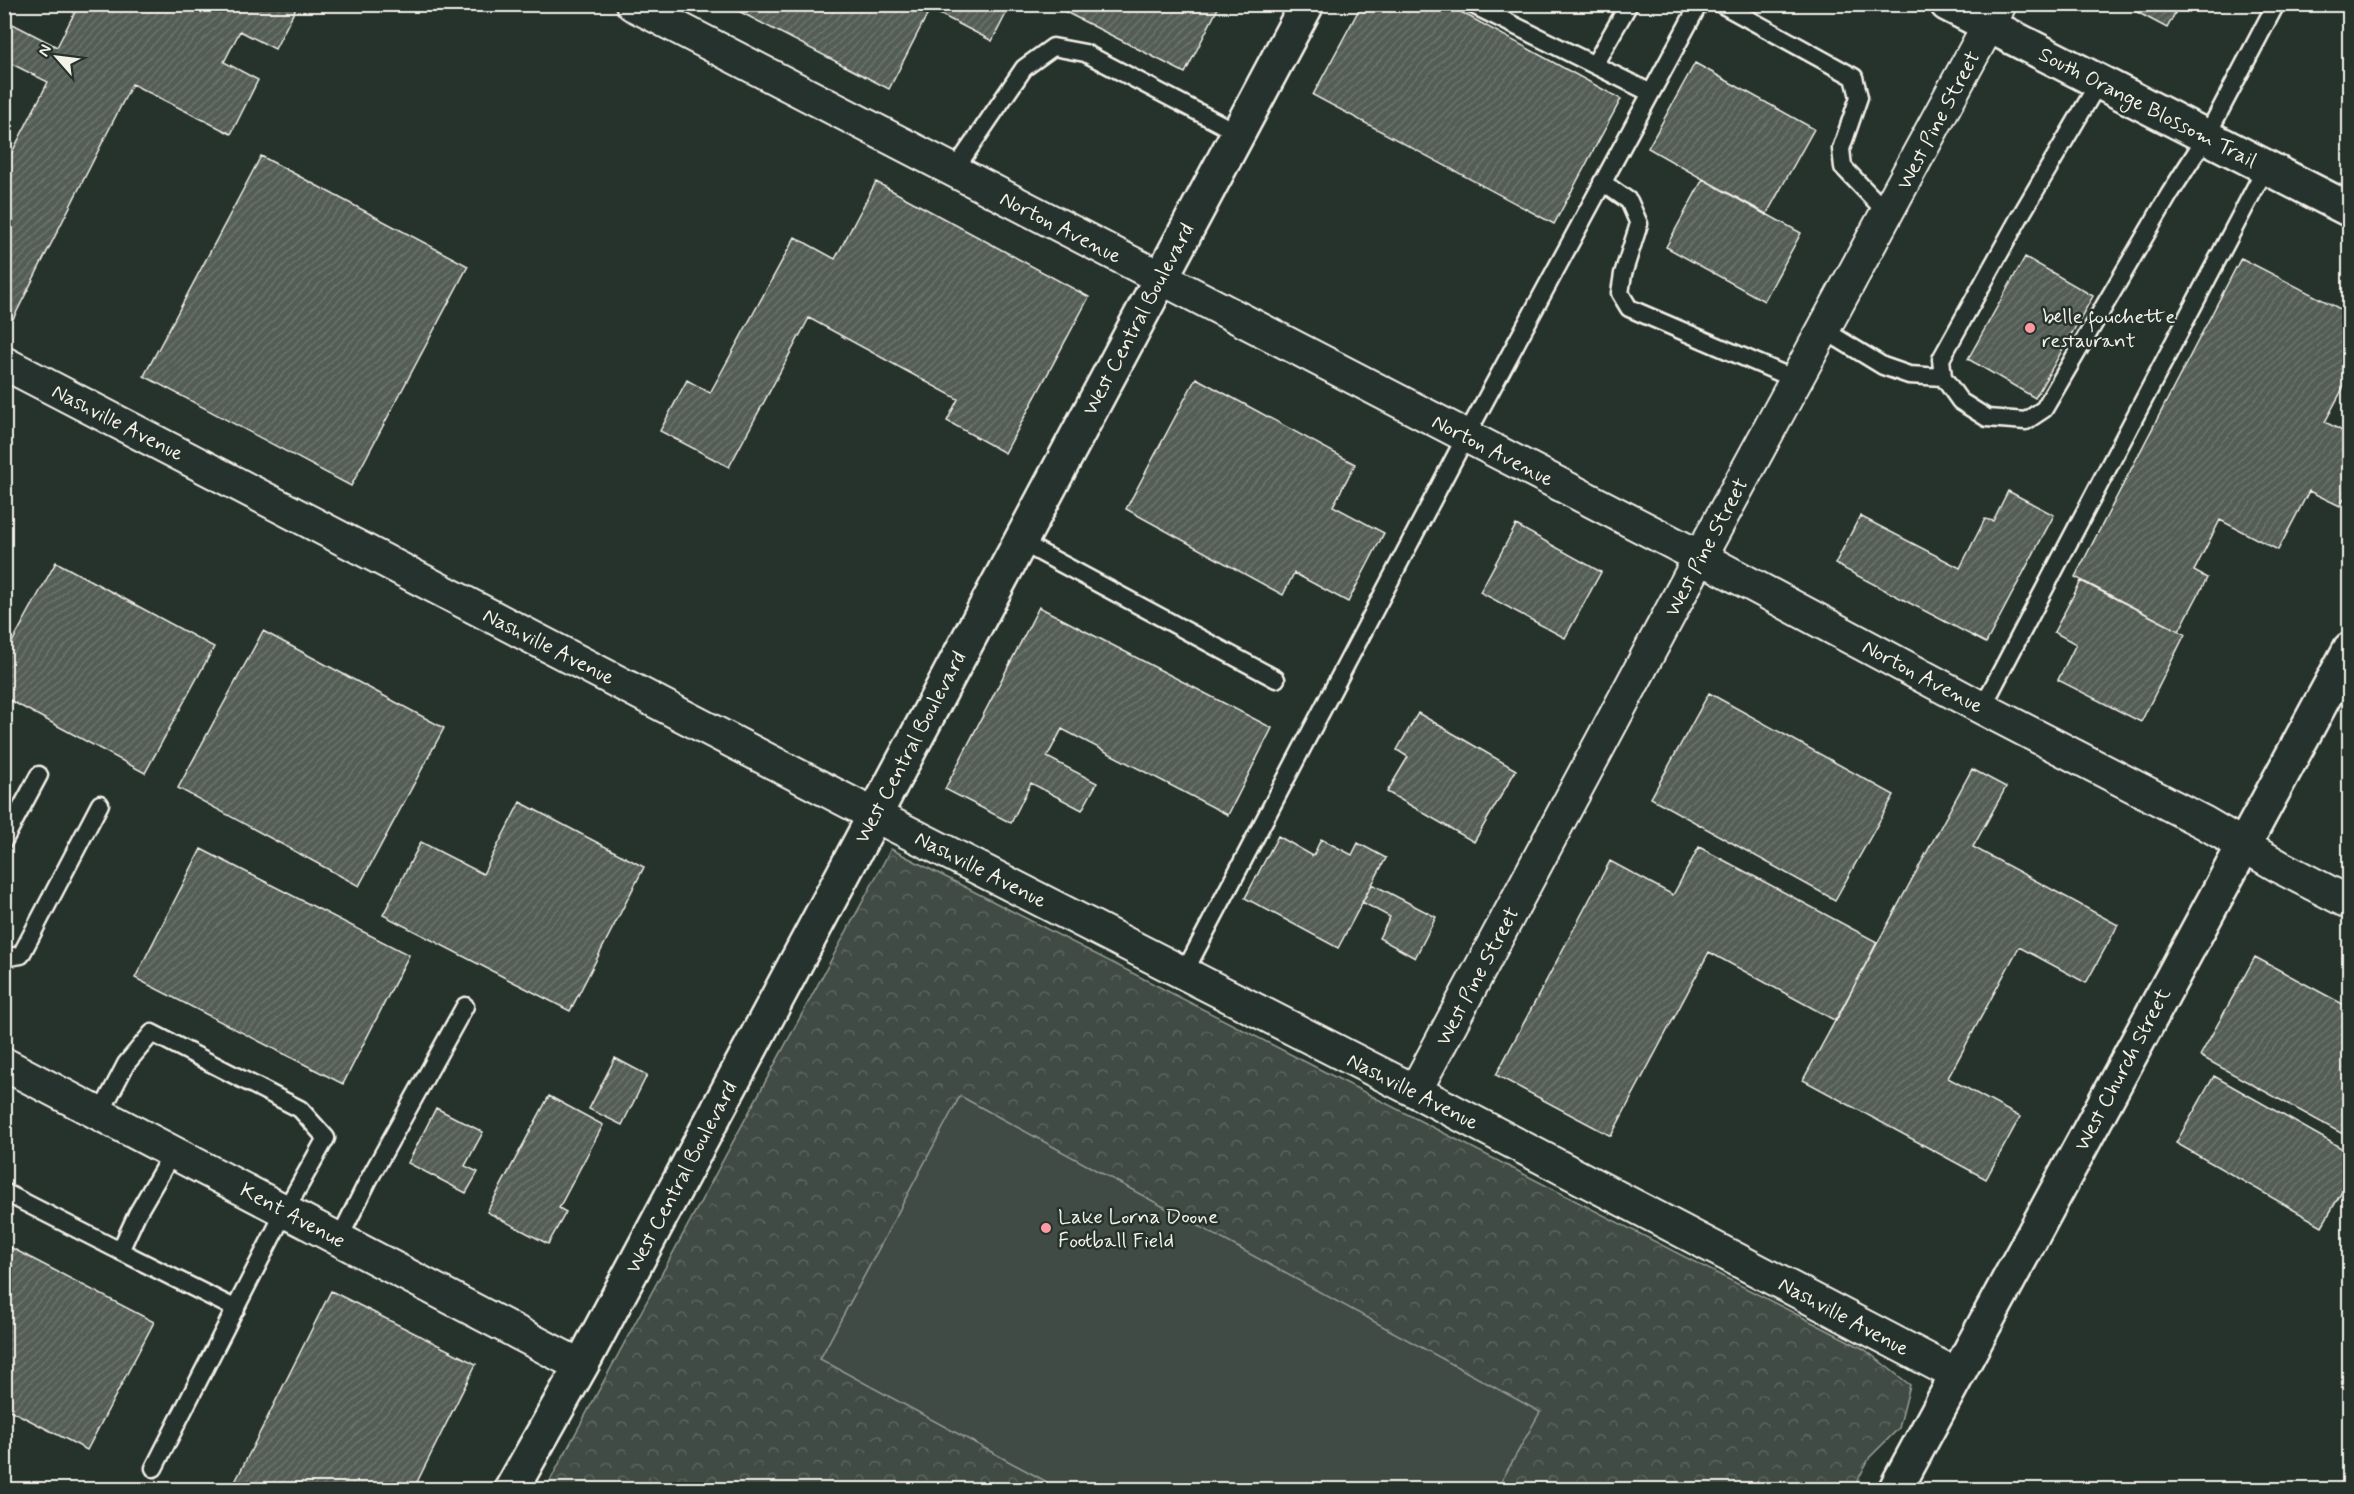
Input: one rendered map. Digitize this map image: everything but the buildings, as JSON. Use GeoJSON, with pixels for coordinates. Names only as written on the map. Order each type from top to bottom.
{"type":"FeatureCollection","features":[{"type":"Feature","properties":{"kind":"street","name":"Norton Avenue"},"geometry":{"type":"LineString","coordinates":[[632,4],[1700,557],[1982,708],[2205,823],[2349,903]]}},
{"type":"Feature","properties":{"kind":"street","name":"West Central Boulevard"},"geometry":{"type":"LineString","coordinates":[[511,1490],[581,1366],[1306,4]]}},
{"type":"Feature","properties":{"kind":"street","name":"South Orange Blossom Trail"},"geometry":{"type":"LineString","coordinates":[[1947,4],[1994,15],[2099,82],[2349,210]]}},
{"type":"Feature","properties":{"kind":"street","name":"West Pine Street"},"geometry":{"type":"LineString","coordinates":[[1415,1091],[1700,557],[1994,15]]}},
{"type":"Feature","properties":{"kind":"street","name":"Nashville Avenue"},"geometry":{"type":"LineString","coordinates":[[4,363],[874,815],[1415,1091],[1957,1375]]}},
{"type":"Feature","properties":{"kind":"street","name":"West Church Street"},"geometry":{"type":"LineString","coordinates":[[1895,1490],[2349,649]]}},
{"type":"Feature","properties":{"kind":"street","name":"Kent Avenue"},"geometry":{"type":"LineString","coordinates":[[4,1064],[581,1366]]}},
{"type":"Feature","properties":{"kind":"lane"},"geometry":{"type":"LineString","coordinates":[[1471,4],[1651,93]]}},
{"type":"Feature","properties":{"kind":"lane"},"geometry":{"type":"LineString","coordinates":[[1594,65],[1629,4]]}},
{"type":"Feature","properties":{"kind":"lane"},"geometry":{"type":"LineString","coordinates":[[1184,973],[1466,436],[1699,4]]}},
{"type":"Feature","properties":{"kind":"lane"},"geometry":{"type":"LineString","coordinates":[[1721,4],[1854,77],[1859,97],[1841,149],[1843,167],[1888,213]]}},
{"type":"Feature","properties":{"kind":"lane"},"geometry":{"type":"LineString","coordinates":[[2099,82],[2018,220],[1941,359],[1943,377],[1960,402],[1987,418],[2026,421],[2044,409],[2206,136],[2276,4]]}},
{"type":"Feature","properties":{"kind":"lane"},"geometry":{"type":"LineString","coordinates":[[954,171],[1024,68],[1053,47],[1085,53],[1238,133]]}},
{"type":"Feature","properties":{"kind":"lane"},"geometry":{"type":"LineString","coordinates":[[1982,708],[2266,167]]}},
{"type":"Feature","properties":{"kind":"lane"},"geometry":{"type":"LineString","coordinates":[[1602,182],[1629,201],[1639,224],[1623,274],[1620,293],[1629,308],[1797,380]]}},
{"type":"Feature","properties":{"kind":"lane"},"geometry":{"type":"LineString","coordinates":[[1824,330],[1883,366],[1909,375],[1943,377]]}},
{"type":"Feature","properties":{"kind":"lane"},"geometry":{"type":"LineString","coordinates":[[1019,541],[1275,679]]}},
{"type":"Feature","properties":{"kind":"lane"},"geometry":{"type":"LineString","coordinates":[[4,840],[39,775]]}},
{"type":"Feature","properties":{"kind":"lane"},"geometry":{"type":"LineString","coordinates":[[4,958],[21,956],[100,804]]}},
{"type":"Feature","properties":{"kind":"lane"},"geometry":{"type":"LineString","coordinates":[[339,1239],[368,1181],[465,1006]]}},
{"type":"Feature","properties":{"kind":"lane"},"geometry":{"type":"LineString","coordinates":[[100,1114],[126,1064],[152,1033],[300,1109],[326,1138],[285,1211],[154,1468]]}},
{"type":"Feature","properties":{"kind":"lane"},"geometry":{"type":"LineString","coordinates":[[120,1251],[137,1214],[173,1152]]}},
{"type":"Feature","properties":{"kind":"lane"},"geometry":{"type":"LineString","coordinates":[[4,1192],[236,1309]]}},
{"type":"Feature","properties":{"kind":"green space"},"geometry":{"type":"Polygon","coordinates":[[[891,849],[1864,1349],[1910,1385],[1899,1428],[1870,1457],[1853,1489],[545,1490],[891,849]]]}},
{"type":"Feature","properties":{"kind":"green space","name":"Lake Lorna Doone Football Field"},"geometry":{"type":"Polygon","coordinates":[[[960,1096],[1540,1412],[1497,1489],[1060,1489],[820,1359],[960,1096]]]}},
{"type":"Feature","properties":{"kind":"place","name":"belle fouchette restaurant"},"geometry":{"type":"Point","coordinates":[2030,328]}},
{"type":"Feature","properties":{"kind":"place","name":"Lake Lorna Doone Football Field"},"geometry":{"type":"Point","coordinates":[1046,1228]}}]}
